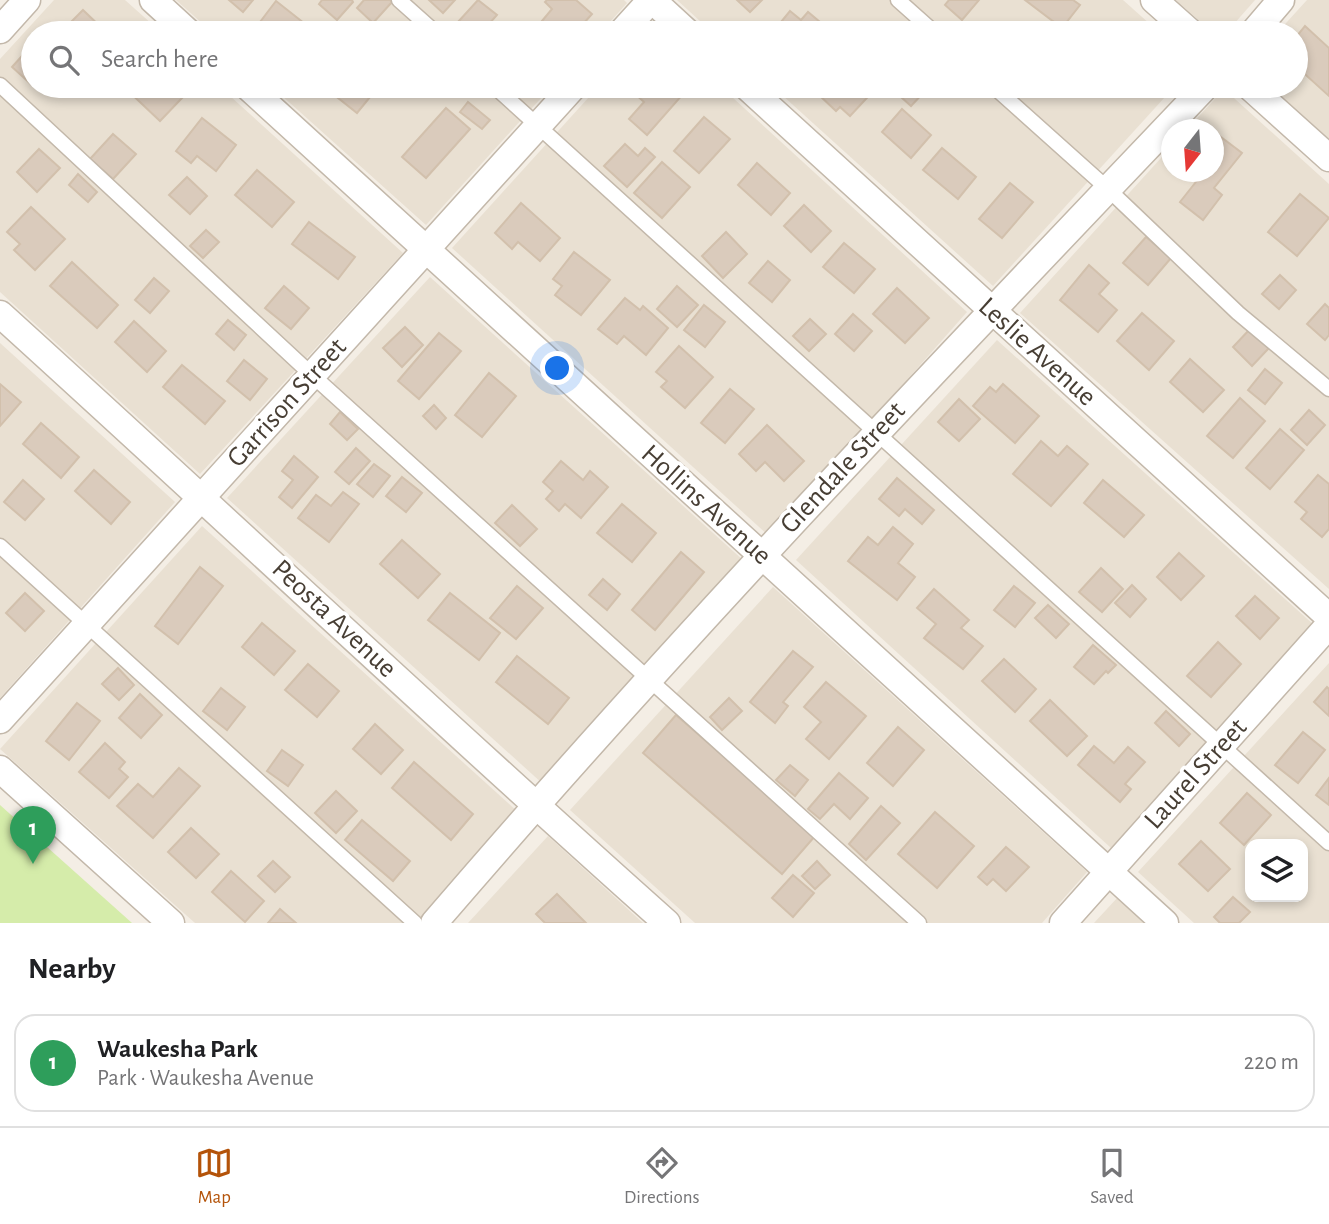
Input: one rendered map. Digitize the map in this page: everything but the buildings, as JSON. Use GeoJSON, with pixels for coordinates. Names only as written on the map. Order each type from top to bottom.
{"type":"FeatureCollection","features":[{"type":"Feature","properties":{"kind":"street"},"geometry":{"type":"LineString","coordinates":[[0,30],[27,0]]}},
{"type":"Feature","properties":{"kind":"street"},"geometry":{"type":"LineString","coordinates":[[153,0],[176,21]]}},
{"type":"Feature","properties":{"kind":"street"},"geometry":{"type":"LineString","coordinates":[[632,21],[651,0],[675,21]]}},
{"type":"Feature","properties":{"kind":"street"},"geometry":{"type":"LineString","coordinates":[[1154,0],[1178,21]]}},
{"type":"Feature","properties":{"kind":"street"},"geometry":{"type":"LineString","coordinates":[[1263,21],[1281,0]]}},
{"type":"Feature","properties":{"kind":"street","name":"Hollins Avenue"},"geometry":{"type":"LineString","coordinates":[[260,98],[1165,923]]}},
{"type":"Feature","properties":{"kind":"street","name":"Garrison Street"},"geometry":{"type":"LineString","coordinates":[[0,720],[562,98]]}},
{"type":"Feature","properties":{"kind":"street","name":"Leslie Avenue"},"geometry":{"type":"LineString","coordinates":[[759,98],[1329,617]]}},
{"type":"Feature","properties":{"kind":"street","name":"Glendale Street"},"geometry":{"type":"LineString","coordinates":[[434,923],[535,805],[761,555],[1195,98]]}},
{"type":"Feature","properties":{"kind":"street"},"geometry":{"type":"LineString","coordinates":[[1262,98],[1329,159]]}},
{"type":"Feature","properties":{"kind":"street","name":"Peosta Avenue"},"geometry":{"type":"LineString","coordinates":[[0,314],[667,923]]}},
{"type":"Feature","properties":{"kind":"street","name":"Laurel Street"},"geometry":{"type":"LineString","coordinates":[[1063,923],[1329,625]]}},
{"type":"Feature","properties":{"kind":"street"},"geometry":{"type":"LineString","coordinates":[[0,769],[171,923]]}},
{"type":"Feature","properties":{"kind":"lane"},"geometry":{"type":"LineString","coordinates":[[399,0],[423,21]]}},
{"type":"Feature","properties":{"kind":"lane"},"geometry":{"type":"LineString","coordinates":[[898,0],[922,21]]}},
{"type":"Feature","properties":{"kind":"lane"},"geometry":{"type":"LineString","coordinates":[[0,85],[312,375],[919,923]]}},
{"type":"Feature","properties":{"kind":"lane"},"geometry":{"type":"LineString","coordinates":[[508,98],[1329,843]]}},
{"type":"Feature","properties":{"kind":"lane"},"geometry":{"type":"LineString","coordinates":[[1006,98],[1108,189],[1238,313],[1329,389]]}},
{"type":"Feature","properties":{"kind":"lane"},"geometry":{"type":"LineString","coordinates":[[0,546],[415,923]]}},
{"type":"Feature","properties":{"kind":"shaded area"},"geometry":{"type":"Polygon","coordinates":[[[54,0],[125,0],[149,21],[35,21],[54,0]]]}},
{"type":"Feature","properties":{"kind":"shaded area"},"geometry":{"type":"Polygon","coordinates":[[[176,0],[624,0],[627,3],[611,21],[200,21],[176,0]]]}},
{"type":"Feature","properties":{"kind":"shaded area"},"geometry":{"type":"Polygon","coordinates":[[[677,0],[1123,0],[1147,21],[700,21],[677,0]]]}},
{"type":"Feature","properties":{"kind":"shaded area"},"geometry":{"type":"Polygon","coordinates":[[[1176,0],[1255,0],[1237,21],[1200,21],[1176,0]]]}},
{"type":"Feature","properties":{"kind":"shaded area"},"geometry":{"type":"Polygon","coordinates":[[[1307,0],[1329,0],[1329,139],[1283,98],[1308,98],[1308,21],[1288,21],[1307,0]]]}},
{"type":"Feature","properties":{"kind":"shaded area"},"geometry":{"type":"Polygon","coordinates":[[[21,36],[21,98],[232,98],[403,253],[200,474],[0,292],[0,59],[21,36]]]}},
{"type":"Feature","properties":{"kind":"shaded area"},"geometry":{"type":"Polygon","coordinates":[[[284,98],[541,98],[426,225],[284,98]]]}},
{"type":"Feature","properties":{"kind":"shaded area"},"geometry":{"type":"Polygon","coordinates":[[[588,98],[733,98],[967,312],[769,536],[452,248],[588,98]]]}},
{"type":"Feature","properties":{"kind":"shaded area"},"geometry":{"type":"Polygon","coordinates":[[[785,98],[1164,98],[993,286],[785,98]]]}},
{"type":"Feature","properties":{"kind":"shaded area"},"geometry":{"type":"Polygon","coordinates":[[[1216,98],[1234,98],[1329,184],[1329,589],[1020,313],[1161,158],[1161,182],[1224,182],[1224,119],[1196,119],[1216,98]]]}},
{"type":"Feature","properties":{"kind":"shaded area"},"geometry":{"type":"Polygon","coordinates":[[[430,277],[744,561],[543,784],[227,498],[430,277]]]}},
{"type":"Feature","properties":{"kind":"shaded area"},"geometry":{"type":"Polygon","coordinates":[[[997,340],[1314,625],[1111,848],[796,560],[997,340]]]}},
{"type":"Feature","properties":{"kind":"shaded area"},"geometry":{"type":"Polygon","coordinates":[[[0,343],[175,502],[0,698],[0,343]]]}},
{"type":"Feature","properties":{"kind":"shaded area"},"geometry":{"type":"Polygon","coordinates":[[[202,526],[518,812],[419,923],[195,923],[0,749],[202,526]]]}},
{"type":"Feature","properties":{"kind":"shaded area"},"geometry":{"type":"Polygon","coordinates":[[[773,587],[1087,872],[1042,923],[695,923],[570,810],[773,587]]]}},
{"type":"Feature","properties":{"kind":"shaded area"},"geometry":{"type":"Polygon","coordinates":[[[1329,663],[1329,923],[1194,923],[1138,872],[1329,663]]]}},
{"type":"Feature","properties":{"kind":"shaded area"},"geometry":{"type":"Polygon","coordinates":[[[548,836],[643,923],[468,923],[548,836]]]}},
{"type":"Feature","properties":{"kind":"shaded area"},"geometry":{"type":"Polygon","coordinates":[[[1119,896],[1148,923],[1094,923],[1119,896]]]}},
{"type":"Feature","properties":{"kind":"green space"},"geometry":{"type":"Polygon","coordinates":[[[0,805],[132,923],[0,923],[0,805]]]}},
{"type":"Feature","properties":{"kind":"place","name":"Waukesha Park"},"geometry":{"type":"Point","coordinates":[33,864]}}]}
